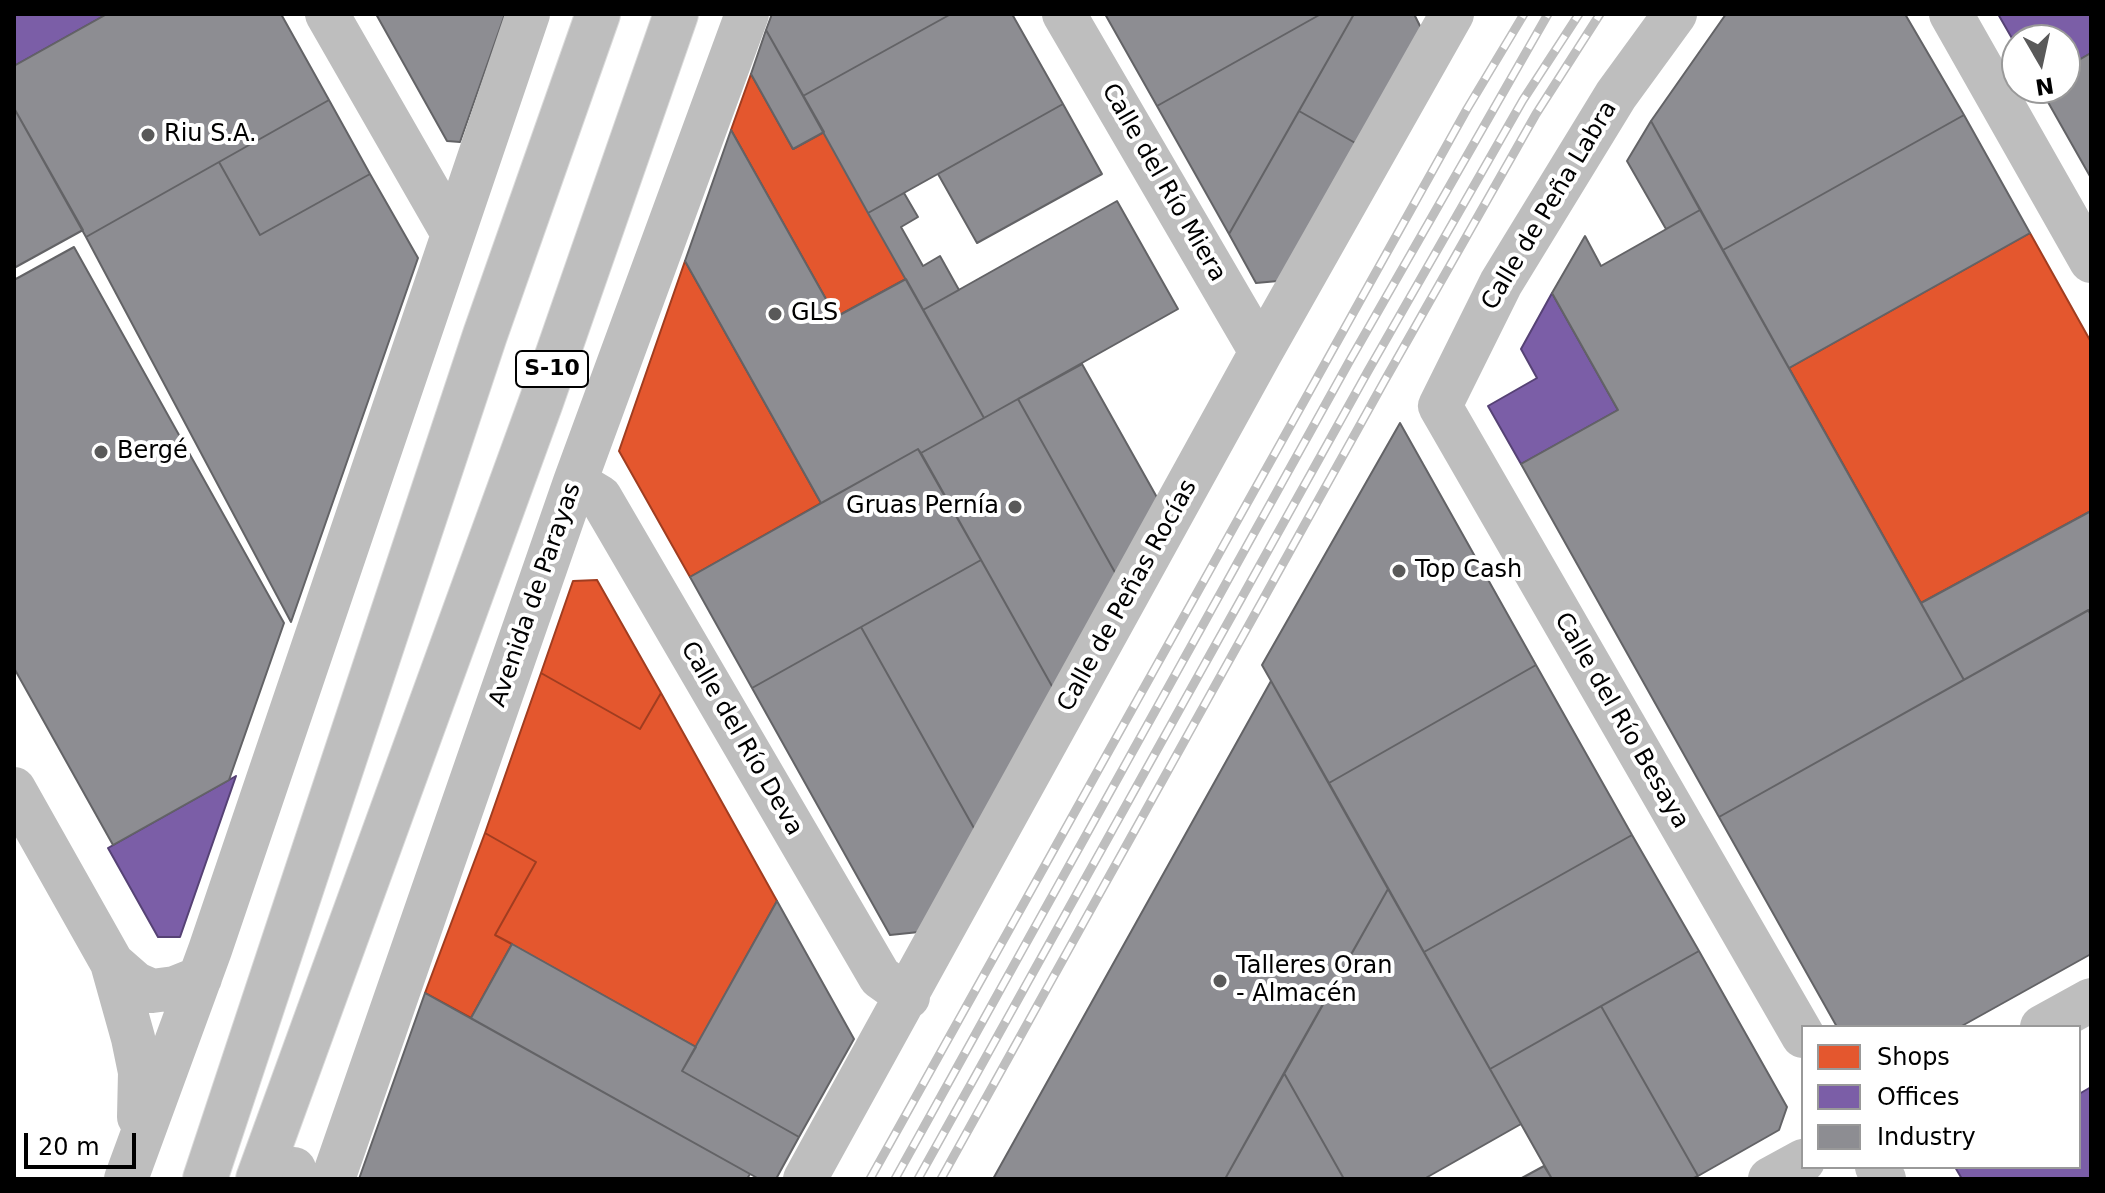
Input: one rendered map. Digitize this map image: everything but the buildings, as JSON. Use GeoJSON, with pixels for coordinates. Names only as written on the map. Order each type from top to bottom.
{"type":"FeatureCollection","features":[{"type":"Feature","properties":{"kind":"main road"},"geometry":{"type":"LineString","coordinates":[[327,14],[452,232]]}},
{"type":"Feature","properties":{"kind":"main road"},"geometry":{"type":"LineString","coordinates":[[133,1161],[200,978],[528,14]]}},
{"type":"Feature","properties":{"kind":"main road","name":"S-10"},"geometry":{"type":"LineString","coordinates":[[205,1179],[485,335],[598,14]]}},
{"type":"Feature","properties":{"kind":"main road","name":"S-10"},"geometry":{"type":"LineString","coordinates":[[294,1177],[424,723],[541,402],[676,14]]}},
{"type":"Feature","properties":{"kind":"main road","name":"Avenida de Parayas"},"geometry":{"type":"LineString","coordinates":[[294,1177],[444,866],[575,482],[747,14]]}},
{"type":"Feature","properties":{"kind":"main road","name":"Calle del Río Miera"},"geometry":{"type":"LineString","coordinates":[[1064,14],[1261,352]]}},
{"type":"Feature","properties":{"kind":"main road","name":"Calle de Peñas Rocías"},"geometry":{"type":"LineString","coordinates":[[805,1179],[1261,352],[1452,14]]}},
{"type":"Feature","properties":{"kind":"main road","name":"Calle de Peña Labra"},"geometry":{"type":"LineString","coordinates":[[1440,406],[1501,283],[1616,95],[1675,14]]}},
{"type":"Feature","properties":{"kind":"main road"},"geometry":{"type":"LineString","coordinates":[[1951,14],[2091,261]]}},
{"type":"Feature","properties":{"kind":"main road","name":"Calle del Río Besaya"},"geometry":{"type":"LineString","coordinates":[[1440,406],[1801,1033]]}},
{"type":"Feature","properties":{"kind":"main road","name":"Calle del Río Deva"},"geometry":{"type":"LineString","coordinates":[[575,482],[600,497],[880,977],[908,997]]}},
{"type":"Feature","properties":{"kind":"main road"},"geometry":{"type":"LineString","coordinates":[[175,1179],[362,701]]}},
{"type":"Feature","properties":{"kind":"main road"},"geometry":{"type":"LineString","coordinates":[[14,789],[112,963],[140,1072],[133,1161]]}},
{"type":"Feature","properties":{"kind":"main road"},"geometry":{"type":"LineString","coordinates":[[112,963],[136,984],[152,991],[175,988],[200,978]]}},
{"type":"Feature","properties":{"kind":"main road"},"geometry":{"type":"LineString","coordinates":[[2046,1025],[2091,1000]]}},
{"type":"Feature","properties":{"kind":"main road"},"geometry":{"type":"LineString","coordinates":[[1770,1179],[1801,1162]]}},
{"type":"Feature","properties":{"kind":"railway"},"geometry":{"type":"LineString","coordinates":[[870,1179],[1467,109],[1524,14]]}},
{"type":"Feature","properties":{"kind":"railway"},"geometry":{"type":"LineString","coordinates":[[895,1179],[1349,362],[1548,14]]}},
{"type":"Feature","properties":{"kind":"railway"},"geometry":{"type":"LineString","coordinates":[[918,1179],[1368,371],[1523,100],[1579,14]]}},
{"type":"Feature","properties":{"kind":"railway"},"geometry":{"type":"LineString","coordinates":[[941,1179],[1385,380],[1536,114],[1600,14]]}},
{"type":"Feature","properties":{"kind":"place","name":"Riu S.A."},"geometry":{"type":"Point","coordinates":[148,135]}},
{"type":"Feature","properties":{"kind":"place","name":"GLS"},"geometry":{"type":"Point","coordinates":[775,314]}},
{"type":"Feature","properties":{"kind":"place","name":"Bergé"},"geometry":{"type":"Point","coordinates":[101,452]}},
{"type":"Feature","properties":{"kind":"place","name":"Gruas Pernía"},"geometry":{"type":"Point","coordinates":[1015,507]}},
{"type":"Feature","properties":{"kind":"place","name":"Top Cash"},"geometry":{"type":"Point","coordinates":[1399,571]}},
{"type":"Feature","properties":{"kind":"place","name":"Talleres Oran - Almacén"},"geometry":{"type":"Point","coordinates":[1220,981]}}]}
